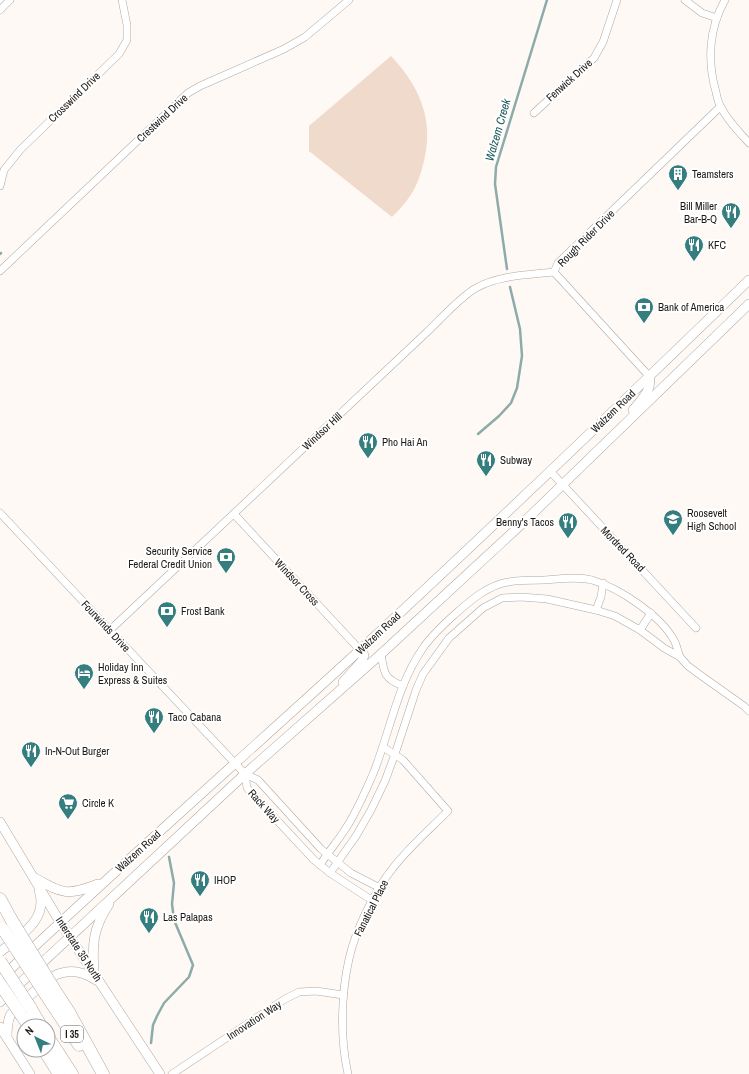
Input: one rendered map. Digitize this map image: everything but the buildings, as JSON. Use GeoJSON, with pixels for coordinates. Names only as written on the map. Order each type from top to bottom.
{"type":"FeatureCollection","features":[{"type":"Feature","properties":{"kind":"highway"},"geometry":{"type":"LineString","coordinates":[[0,899],[5,924]]}},
{"type":"Feature","properties":{"kind":"highway","name":"I 35"},"geometry":{"type":"LineString","coordinates":[[5,924],[50,992],[98,1074]]}},
{"type":"Feature","properties":{"kind":"highway"},"geometry":{"type":"LineString","coordinates":[[0,961],[26,1012],[27,1018]]}},
{"type":"Feature","properties":{"kind":"highway"},"geometry":{"type":"LineString","coordinates":[[0,984],[32,1018]]}},
{"type":"Feature","properties":{"kind":"highway"},"geometry":{"type":"LineString","coordinates":[[50,992],[69,1012],[103,1074]]}},
{"type":"Feature","properties":{"kind":"highway","name":"I 35"},"geometry":{"type":"LineString","coordinates":[[56,1049],[72,1074]]}},
{"type":"Feature","properties":{"kind":"highway"},"geometry":{"type":"LineString","coordinates":[[49,1058],[60,1074]]}},
{"type":"Feature","properties":{"kind":"main road","name":"Walzem Road"},"geometry":{"type":"LineString","coordinates":[[0,979],[60,922],[360,650],[488,531],[749,280]]}},
{"type":"Feature","properties":{"kind":"main road","name":"Walzem Road"},"geometry":{"type":"LineString","coordinates":[[0,1002],[116,893],[246,774],[325,705],[563,486],[749,304]]}},
{"type":"Feature","properties":{"kind":"main road"},"geometry":{"type":"LineString","coordinates":[[616,434],[649,389],[651,383],[649,376]]}},
{"type":"Feature","properties":{"kind":"main road"},"geometry":{"type":"LineString","coordinates":[[325,705],[362,661],[364,655],[360,650]]}},
{"type":"Feature","properties":{"kind":"main road","name":"Interstate 35 North"},"geometry":{"type":"LineString","coordinates":[[0,822],[60,922],[160,1074]]}},
{"type":"Feature","properties":{"kind":"main road"},"geometry":{"type":"LineString","coordinates":[[34,878],[55,890],[66,892],[82,890],[103,883]]}},
{"type":"Feature","properties":{"kind":"main road"},"geometry":{"type":"LineString","coordinates":[[0,952],[28,928],[39,915],[42,903],[34,878]]}},
{"type":"Feature","properties":{"kind":"main road"},"geometry":{"type":"LineString","coordinates":[[94,973],[94,952],[98,923],[116,893]]}},
{"type":"Feature","properties":{"kind":"main road"},"geometry":{"type":"LineString","coordinates":[[3,1036],[10,1016],[16,1008],[55,975],[67,972],[78,972],[88,975],[101,983]]}},
{"type":"Feature","properties":{"kind":"main road"},"geometry":{"type":"LineString","coordinates":[[0,1027],[3,1036],[30,1074]]}},
{"type":"Feature","properties":{"kind":"street"},"geometry":{"type":"LineString","coordinates":[[0,10],[10,0]]}},
{"type":"Feature","properties":{"kind":"street","name":"Crosswind Drive"},"geometry":{"type":"LineString","coordinates":[[0,186],[4,170],[21,149],[119,54],[127,40],[127,25],[122,0]]}},
{"type":"Feature","properties":{"kind":"street","name":"Crestwind Drive"},"geometry":{"type":"LineString","coordinates":[[0,271],[188,93],[204,84],[284,49],[305,37],[349,0]]}},
{"type":"Feature","properties":{"kind":"street","name":"Fenwick Drive"},"geometry":{"type":"LineString","coordinates":[[534,113],[594,58],[603,42],[617,0]]}},
{"type":"Feature","properties":{"kind":"street"},"geometry":{"type":"LineString","coordinates":[[685,0],[702,14],[717,18]]}},
{"type":"Feature","properties":{"kind":"street"},"geometry":{"type":"LineString","coordinates":[[725,0],[717,18],[712,35],[710,59],[713,82],[720,107],[749,143]]}},
{"type":"Feature","properties":{"kind":"street","name":"Rough Rider Drive"},"geometry":{"type":"LineString","coordinates":[[649,376],[554,272],[558,263],[720,107]]}},
{"type":"Feature","properties":{"kind":"street","name":"Windsor Hill"},"geometry":{"type":"LineString","coordinates":[[110,630],[475,288],[490,281],[554,272]]}},
{"type":"Feature","properties":{"kind":"street","name":"Mordred Road"},"geometry":{"type":"LineString","coordinates":[[550,471],[696,628]]}},
{"type":"Feature","properties":{"kind":"street","name":"Fourwinds Drive"},"geometry":{"type":"LineString","coordinates":[[0,513],[246,774]]}},
{"type":"Feature","properties":{"kind":"street","name":"Windsor Cross"},"geometry":{"type":"LineString","coordinates":[[234,514],[360,650]]}},
{"type":"Feature","properties":{"kind":"street"},"geometry":{"type":"LineString","coordinates":[[320,865],[347,828],[360,802],[383,747],[403,686],[411,668],[423,648],[440,628],[473,598],[488,588],[507,582],[522,580],[585,578],[603,583],[651,613],[674,642],[680,657]]}},
{"type":"Feature","properties":{"kind":"street"},"geometry":{"type":"LineString","coordinates":[[596,610],[601,597],[603,583]]}},
{"type":"Feature","properties":{"kind":"street"},"geometry":{"type":"LineString","coordinates":[[330,873],[356,836],[385,781],[416,690],[423,674],[449,638],[483,608],[502,598],[521,596],[547,599],[596,610],[615,616],[640,630],[664,648],[680,657],[688,666],[702,677],[728,694],[749,711]]}},
{"type":"Feature","properties":{"kind":"street"},"geometry":{"type":"LineString","coordinates":[[640,630],[651,613]]}},
{"type":"Feature","properties":{"kind":"street"},"geometry":{"type":"LineString","coordinates":[[381,654],[383,667],[387,677],[393,682],[403,686]]}},
{"type":"Feature","properties":{"kind":"street"},"geometry":{"type":"LineString","coordinates":[[383,747],[395,754]]}},
{"type":"Feature","properties":{"kind":"street","name":"Fanatical Place"},"geometry":{"type":"LineString","coordinates":[[348,1074],[343,1034],[344,994],[349,958],[359,927],[392,869],[418,840],[448,812],[403,760],[395,754]]}},
{"type":"Feature","properties":{"kind":"street","name":"Rack Way"},"geometry":{"type":"LineString","coordinates":[[246,774],[258,780],[321,849],[351,873],[380,888]]}},
{"type":"Feature","properties":{"kind":"street","name":"Rack Way"},"geometry":{"type":"LineString","coordinates":[[246,774],[247,788],[320,865],[373,901]]}},
{"type":"Feature","properties":{"kind":"street","name":"Innovation Way"},"geometry":{"type":"LineString","coordinates":[[172,1074],[285,999],[300,992],[316,991],[344,994]]}},
{"type":"Feature","properties":{"kind":"shaded area"},"geometry":{"type":"Polygon","coordinates":[[[391,56],[410,80],[423,106],[427,134],[423,165],[416,186],[406,202],[392,217],[309,151],[309,126],[391,56]]]}},
{"type":"Feature","properties":{"kind":"waterway","name":"Walzem Creek"},"geometry":{"type":"LineString","coordinates":[[507,269],[495,184],[496,167],[547,0]]}},
{"type":"Feature","properties":{"kind":"waterway","name":"Walzem Creek"},"geometry":{"type":"LineString","coordinates":[[478,434],[499,416],[511,403],[517,388],[522,356],[520,329],[510,287]]}},
{"type":"Feature","properties":{"kind":"waterway","name":"Walzem Creek"},"geometry":{"type":"LineString","coordinates":[[151,1043],[153,1025],[157,1016],[164,1003],[189,977],[193,965],[174,920],[172,904],[174,883],[169,857]]}},
{"type":"Feature","properties":{"kind":"place","name":"Teamsters"},"geometry":{"type":"Point","coordinates":[678,191]}},
{"type":"Feature","properties":{"kind":"place","name":"Bill Miller Bar-B-Q"},"geometry":{"type":"Point","coordinates":[731,229]}},
{"type":"Feature","properties":{"kind":"place","name":"KFC"},"geometry":{"type":"Point","coordinates":[694,262]}},
{"type":"Feature","properties":{"kind":"place","name":"Bank of America"},"geometry":{"type":"Point","coordinates":[644,324]}},
{"type":"Feature","properties":{"kind":"place","name":"Pho Hai An"},"geometry":{"type":"Point","coordinates":[368,459]}},
{"type":"Feature","properties":{"kind":"place","name":"Subway"},"geometry":{"type":"Point","coordinates":[486,477]}},
{"type":"Feature","properties":{"kind":"place","name":"Roosevelt High School"},"geometry":{"type":"Point","coordinates":[673,536]}},
{"type":"Feature","properties":{"kind":"place","name":"Benny's Tacos"},"geometry":{"type":"Point","coordinates":[568,539]}},
{"type":"Feature","properties":{"kind":"place","name":"Security Service Federal Credit Union"},"geometry":{"type":"Point","coordinates":[226,574]}},
{"type":"Feature","properties":{"kind":"place","name":"Frost Bank"},"geometry":{"type":"Point","coordinates":[167,628]}},
{"type":"Feature","properties":{"kind":"place","name":"Holiday Inn Express & Suites"},"geometry":{"type":"Point","coordinates":[84,690]}},
{"type":"Feature","properties":{"kind":"place","name":"Taco Cabana"},"geometry":{"type":"Point","coordinates":[154,734]}},
{"type":"Feature","properties":{"kind":"place","name":"In-N-Out Burger"},"geometry":{"type":"Point","coordinates":[31,768]}},
{"type":"Feature","properties":{"kind":"place","name":"Circle K"},"geometry":{"type":"Point","coordinates":[68,820]}},
{"type":"Feature","properties":{"kind":"place","name":"IHOP"},"geometry":{"type":"Point","coordinates":[200,897]}},
{"type":"Feature","properties":{"kind":"place","name":"Las Palapas"},"geometry":{"type":"Point","coordinates":[149,934]}}]}
